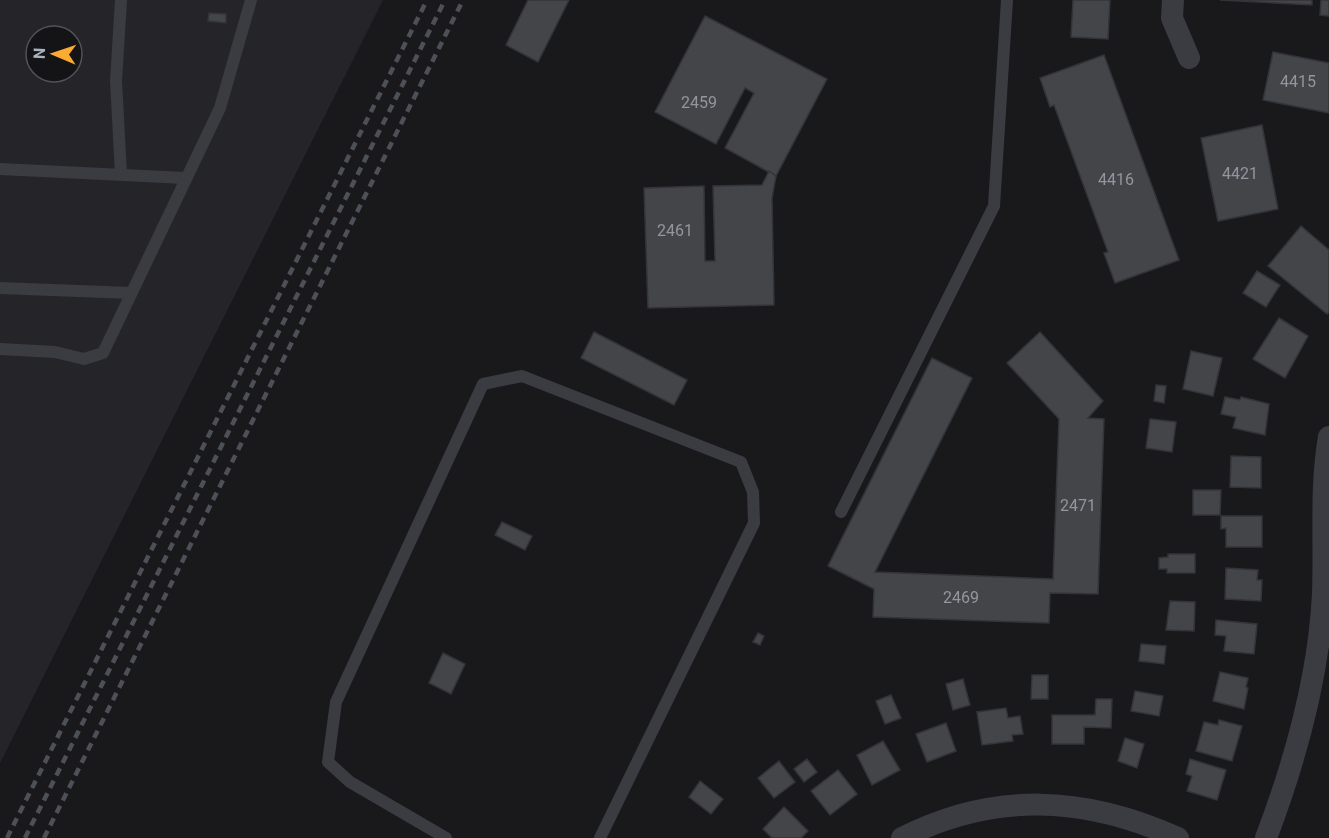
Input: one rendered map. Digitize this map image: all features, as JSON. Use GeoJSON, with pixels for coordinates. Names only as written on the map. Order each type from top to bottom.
{"type":"FeatureCollection","features":[{"type":"Feature","properties":{"kind":"street"},"geometry":{"type":"LineString","coordinates":[[1173,0],[1172,18],[1189,58]]}},
{"type":"Feature","properties":{"kind":"street"},"geometry":{"type":"LineString","coordinates":[[1266,838],[1285,788],[1307,714],[1323,594],[1323,472],[1329,437]]}},
{"type":"Feature","properties":{"kind":"street"},"geometry":{"type":"LineString","coordinates":[[902,838],[940,820],[969,811],[1030,804],[1091,808],[1178,838]]}},
{"type":"Feature","properties":{"kind":"lane"},"geometry":{"type":"LineString","coordinates":[[121,0],[117,81],[121,174]]}},
{"type":"Feature","properties":{"kind":"lane"},"geometry":{"type":"LineString","coordinates":[[0,349],[55,352],[84,359],[103,353],[220,108],[251,0]]}},
{"type":"Feature","properties":{"kind":"lane"},"geometry":{"type":"LineString","coordinates":[[841,512],[994,206],[1007,0]]}},
{"type":"Feature","properties":{"kind":"lane"},"geometry":{"type":"LineString","coordinates":[[0,169],[185,178]]}},
{"type":"Feature","properties":{"kind":"lane"},"geometry":{"type":"LineString","coordinates":[[0,288],[131,293]]}},
{"type":"Feature","properties":{"kind":"lane"},"geometry":{"type":"LineString","coordinates":[[446,838],[350,782],[328,762],[336,702],[483,384],[522,376],[641,420],[741,462],[753,492],[754,523],[600,838]]}},
{"type":"Feature","properties":{"kind":"shaded area"},"geometry":{"type":"Polygon","coordinates":[[[0,0],[383,0],[0,763],[0,0]]]}},
{"type":"Feature","properties":{"kind":"building"},"geometry":{"type":"Polygon","coordinates":[[[528,0],[569,0],[538,62],[506,45],[528,0]]]}},
{"type":"Feature","properties":{"kind":"building"},"geometry":{"type":"Polygon","coordinates":[[[1073,0],[1110,0],[1108,39],[1071,37],[1073,0]]]}},
{"type":"Feature","properties":{"kind":"building"},"geometry":{"type":"Polygon","coordinates":[[[1220,0],[1312,0],[1312,5],[1220,0]]]}},
{"type":"Feature","properties":{"kind":"building"},"geometry":{"type":"Polygon","coordinates":[[[1321,0],[1329,0],[1329,16],[1320,15],[1321,0]]]}},
{"type":"Feature","properties":{"kind":"building"},"geometry":{"type":"Polygon","coordinates":[[[209,13],[226,14],[226,23],[208,21],[209,13]]]}},
{"type":"Feature","properties":{"kind":"building"},"geometry":{"type":"Polygon","coordinates":[[[705,16],[827,79],[776,176],[725,148],[754,93],[745,88],[716,144],[655,112],[705,16]]]}},
{"type":"Feature","properties":{"kind":"building"},"geometry":{"type":"Polygon","coordinates":[[[1273,52],[1329,63],[1329,113],[1263,100],[1273,52]]]}},
{"type":"Feature","properties":{"kind":"building"},"geometry":{"type":"Polygon","coordinates":[[[1104,55],[1179,260],[1115,283],[1104,253],[1108,252],[1054,105],[1050,107],[1040,78],[1104,55]]]}},
{"type":"Feature","properties":{"kind":"building"},"geometry":{"type":"Polygon","coordinates":[[[1262,125],[1278,209],[1218,221],[1201,138],[1262,125]]]}},
{"type":"Feature","properties":{"kind":"building"},"geometry":{"type":"Polygon","coordinates":[[[769,171],[776,176],[772,198],[774,305],[648,308],[644,188],[704,186],[705,261],[715,261],[713,186],[762,185],[769,171]]]}},
{"type":"Feature","properties":{"kind":"building"},"geometry":{"type":"Polygon","coordinates":[[[1301,226],[1329,250],[1329,312],[1327,314],[1268,266],[1301,226]]]}},
{"type":"Feature","properties":{"kind":"building"},"geometry":{"type":"Polygon","coordinates":[[[1257,271],[1280,285],[1266,307],[1243,293],[1257,271]]]}},
{"type":"Feature","properties":{"kind":"building"},"geometry":{"type":"Polygon","coordinates":[[[1279,318],[1308,336],[1285,378],[1253,359],[1279,318]]]}},
{"type":"Feature","properties":{"kind":"building"},"geometry":{"type":"Polygon","coordinates":[[[594,332],[687,380],[674,405],[581,358],[594,332]]]}},
{"type":"Feature","properties":{"kind":"building"},"geometry":{"type":"Polygon","coordinates":[[[1040,332],[1103,401],[1088,418],[1104,419],[1098,594],[1050,593],[1049,623],[873,617],[874,589],[828,566],[932,358],[972,378],[875,572],[1053,579],[1059,419],[1007,363],[1040,332]]]}},
{"type":"Feature","properties":{"kind":"building"},"geometry":{"type":"Polygon","coordinates":[[[1191,351],[1222,358],[1213,396],[1183,389],[1191,351]]]}},
{"type":"Feature","properties":{"kind":"building"},"geometry":{"type":"Polygon","coordinates":[[[1156,385],[1166,386],[1164,403],[1154,401],[1156,385]]]}},
{"type":"Feature","properties":{"kind":"building"},"geometry":{"type":"Polygon","coordinates":[[[1225,397],[1240,400],[1241,397],[1269,404],[1265,435],[1233,428],[1236,417],[1221,414],[1225,397]]]}},
{"type":"Feature","properties":{"kind":"building"},"geometry":{"type":"Polygon","coordinates":[[[1150,419],[1176,422],[1172,452],[1146,448],[1150,419]]]}},
{"type":"Feature","properties":{"kind":"building"},"geometry":{"type":"Polygon","coordinates":[[[1231,456],[1261,457],[1261,488],[1230,487],[1231,456]]]}},
{"type":"Feature","properties":{"kind":"building"},"geometry":{"type":"Polygon","coordinates":[[[1193,490],[1221,490],[1220,515],[1193,515],[1193,490]]]}},
{"type":"Feature","properties":{"kind":"building"},"geometry":{"type":"Polygon","coordinates":[[[1221,516],[1262,516],[1262,547],[1226,547],[1226,528],[1221,529],[1221,516]]]}},
{"type":"Feature","properties":{"kind":"building"},"geometry":{"type":"Polygon","coordinates":[[[502,522],[532,536],[525,550],[495,535],[502,522]]]}},
{"type":"Feature","properties":{"kind":"building"},"geometry":{"type":"Polygon","coordinates":[[[1168,554],[1195,554],[1195,573],[1167,573],[1167,569],[1159,569],[1159,558],[1168,557],[1168,554]]]}},
{"type":"Feature","properties":{"kind":"building"},"geometry":{"type":"Polygon","coordinates":[[[1226,568],[1258,570],[1257,580],[1262,580],[1261,601],[1225,599],[1226,568]]]}},
{"type":"Feature","properties":{"kind":"building"},"geometry":{"type":"Polygon","coordinates":[[[1170,601],[1195,602],[1194,631],[1166,630],[1170,601]]]}},
{"type":"Feature","properties":{"kind":"building"},"geometry":{"type":"Polygon","coordinates":[[[1216,620],[1257,624],[1254,654],[1224,651],[1226,636],[1215,635],[1216,620]]]}},
{"type":"Feature","properties":{"kind":"building"},"geometry":{"type":"Polygon","coordinates":[[[758,633],[764,636],[760,645],[753,642],[758,633]]]}},
{"type":"Feature","properties":{"kind":"building"},"geometry":{"type":"Polygon","coordinates":[[[1141,644],[1166,646],[1164,664],[1139,661],[1141,644]]]}},
{"type":"Feature","properties":{"kind":"building"},"geometry":{"type":"Polygon","coordinates":[[[443,653],[465,664],[451,694],[429,683],[443,653]]]}},
{"type":"Feature","properties":{"kind":"building"},"geometry":{"type":"Polygon","coordinates":[[[1220,672],[1248,678],[1244,709],[1213,701],[1220,672]]]}},
{"type":"Feature","properties":{"kind":"building"},"geometry":{"type":"Polygon","coordinates":[[[1032,675],[1048,675],[1048,699],[1031,699],[1032,675]]]}},
{"type":"Feature","properties":{"kind":"building"},"geometry":{"type":"Polygon","coordinates":[[[963,679],[970,705],[953,710],[946,684],[963,679]]]}},
{"type":"Feature","properties":{"kind":"building"},"geometry":{"type":"Polygon","coordinates":[[[1135,691],[1163,696],[1159,716],[1131,711],[1135,691]]]}},
{"type":"Feature","properties":{"kind":"building"},"geometry":{"type":"Polygon","coordinates":[[[891,695],[901,718],[885,724],[876,701],[891,695]]]}},
{"type":"Feature","properties":{"kind":"building"},"geometry":{"type":"Polygon","coordinates":[[[1096,699],[1112,699],[1111,728],[1084,727],[1084,744],[1052,744],[1052,715],[1095,715],[1096,699]]]}},
{"type":"Feature","properties":{"kind":"building"},"geometry":{"type":"Polygon","coordinates":[[[1006,708],[1008,718],[1020,716],[1023,734],[1012,735],[1013,741],[982,745],[977,712],[1006,708]]]}},
{"type":"Feature","properties":{"kind":"building"},"geometry":{"type":"Polygon","coordinates":[[[1219,720],[1242,726],[1232,761],[1196,751],[1204,722],[1218,725],[1219,720]]]}},
{"type":"Feature","properties":{"kind":"building"},"geometry":{"type":"Polygon","coordinates":[[[946,723],[956,751],[927,762],[916,734],[946,723]]]}},
{"type":"Feature","properties":{"kind":"building"},"geometry":{"type":"Polygon","coordinates":[[[1125,738],[1144,744],[1137,768],[1118,761],[1125,738]]]}},
{"type":"Feature","properties":{"kind":"building"},"geometry":{"type":"Polygon","coordinates":[[[883,741],[900,770],[872,785],[857,755],[883,741]]]}},
{"type":"Feature","properties":{"kind":"building"},"geometry":{"type":"Polygon","coordinates":[[[807,759],[817,772],[804,782],[794,769],[807,759]]]}},
{"type":"Feature","properties":{"kind":"building"},"geometry":{"type":"Polygon","coordinates":[[[1190,759],[1226,770],[1217,800],[1187,791],[1192,776],[1186,774],[1190,759]]]}},
{"type":"Feature","properties":{"kind":"building"},"geometry":{"type":"Polygon","coordinates":[[[779,761],[795,782],[774,798],[758,778],[779,761]]]}},
{"type":"Feature","properties":{"kind":"building"},"geometry":{"type":"Polygon","coordinates":[[[838,770],[857,794],[830,815],[811,791],[838,770]]]}},
{"type":"Feature","properties":{"kind":"building"},"geometry":{"type":"Polygon","coordinates":[[[700,781],[723,799],[711,814],[689,797],[700,781]]]}},
{"type":"Feature","properties":{"kind":"building"},"geometry":{"type":"Polygon","coordinates":[[[784,807],[808,831],[801,838],[772,838],[763,829],[784,807]]]}},
{"type":"Feature","properties":{"kind":"railway"},"geometry":{"type":"LineString","coordinates":[[7,838],[427,0]]}},
{"type":"Feature","properties":{"kind":"railway"},"geometry":{"type":"LineString","coordinates":[[25,838],[445,0]]}},
{"type":"Feature","properties":{"kind":"railway"},"geometry":{"type":"LineString","coordinates":[[44,838],[463,0]]}}]}
